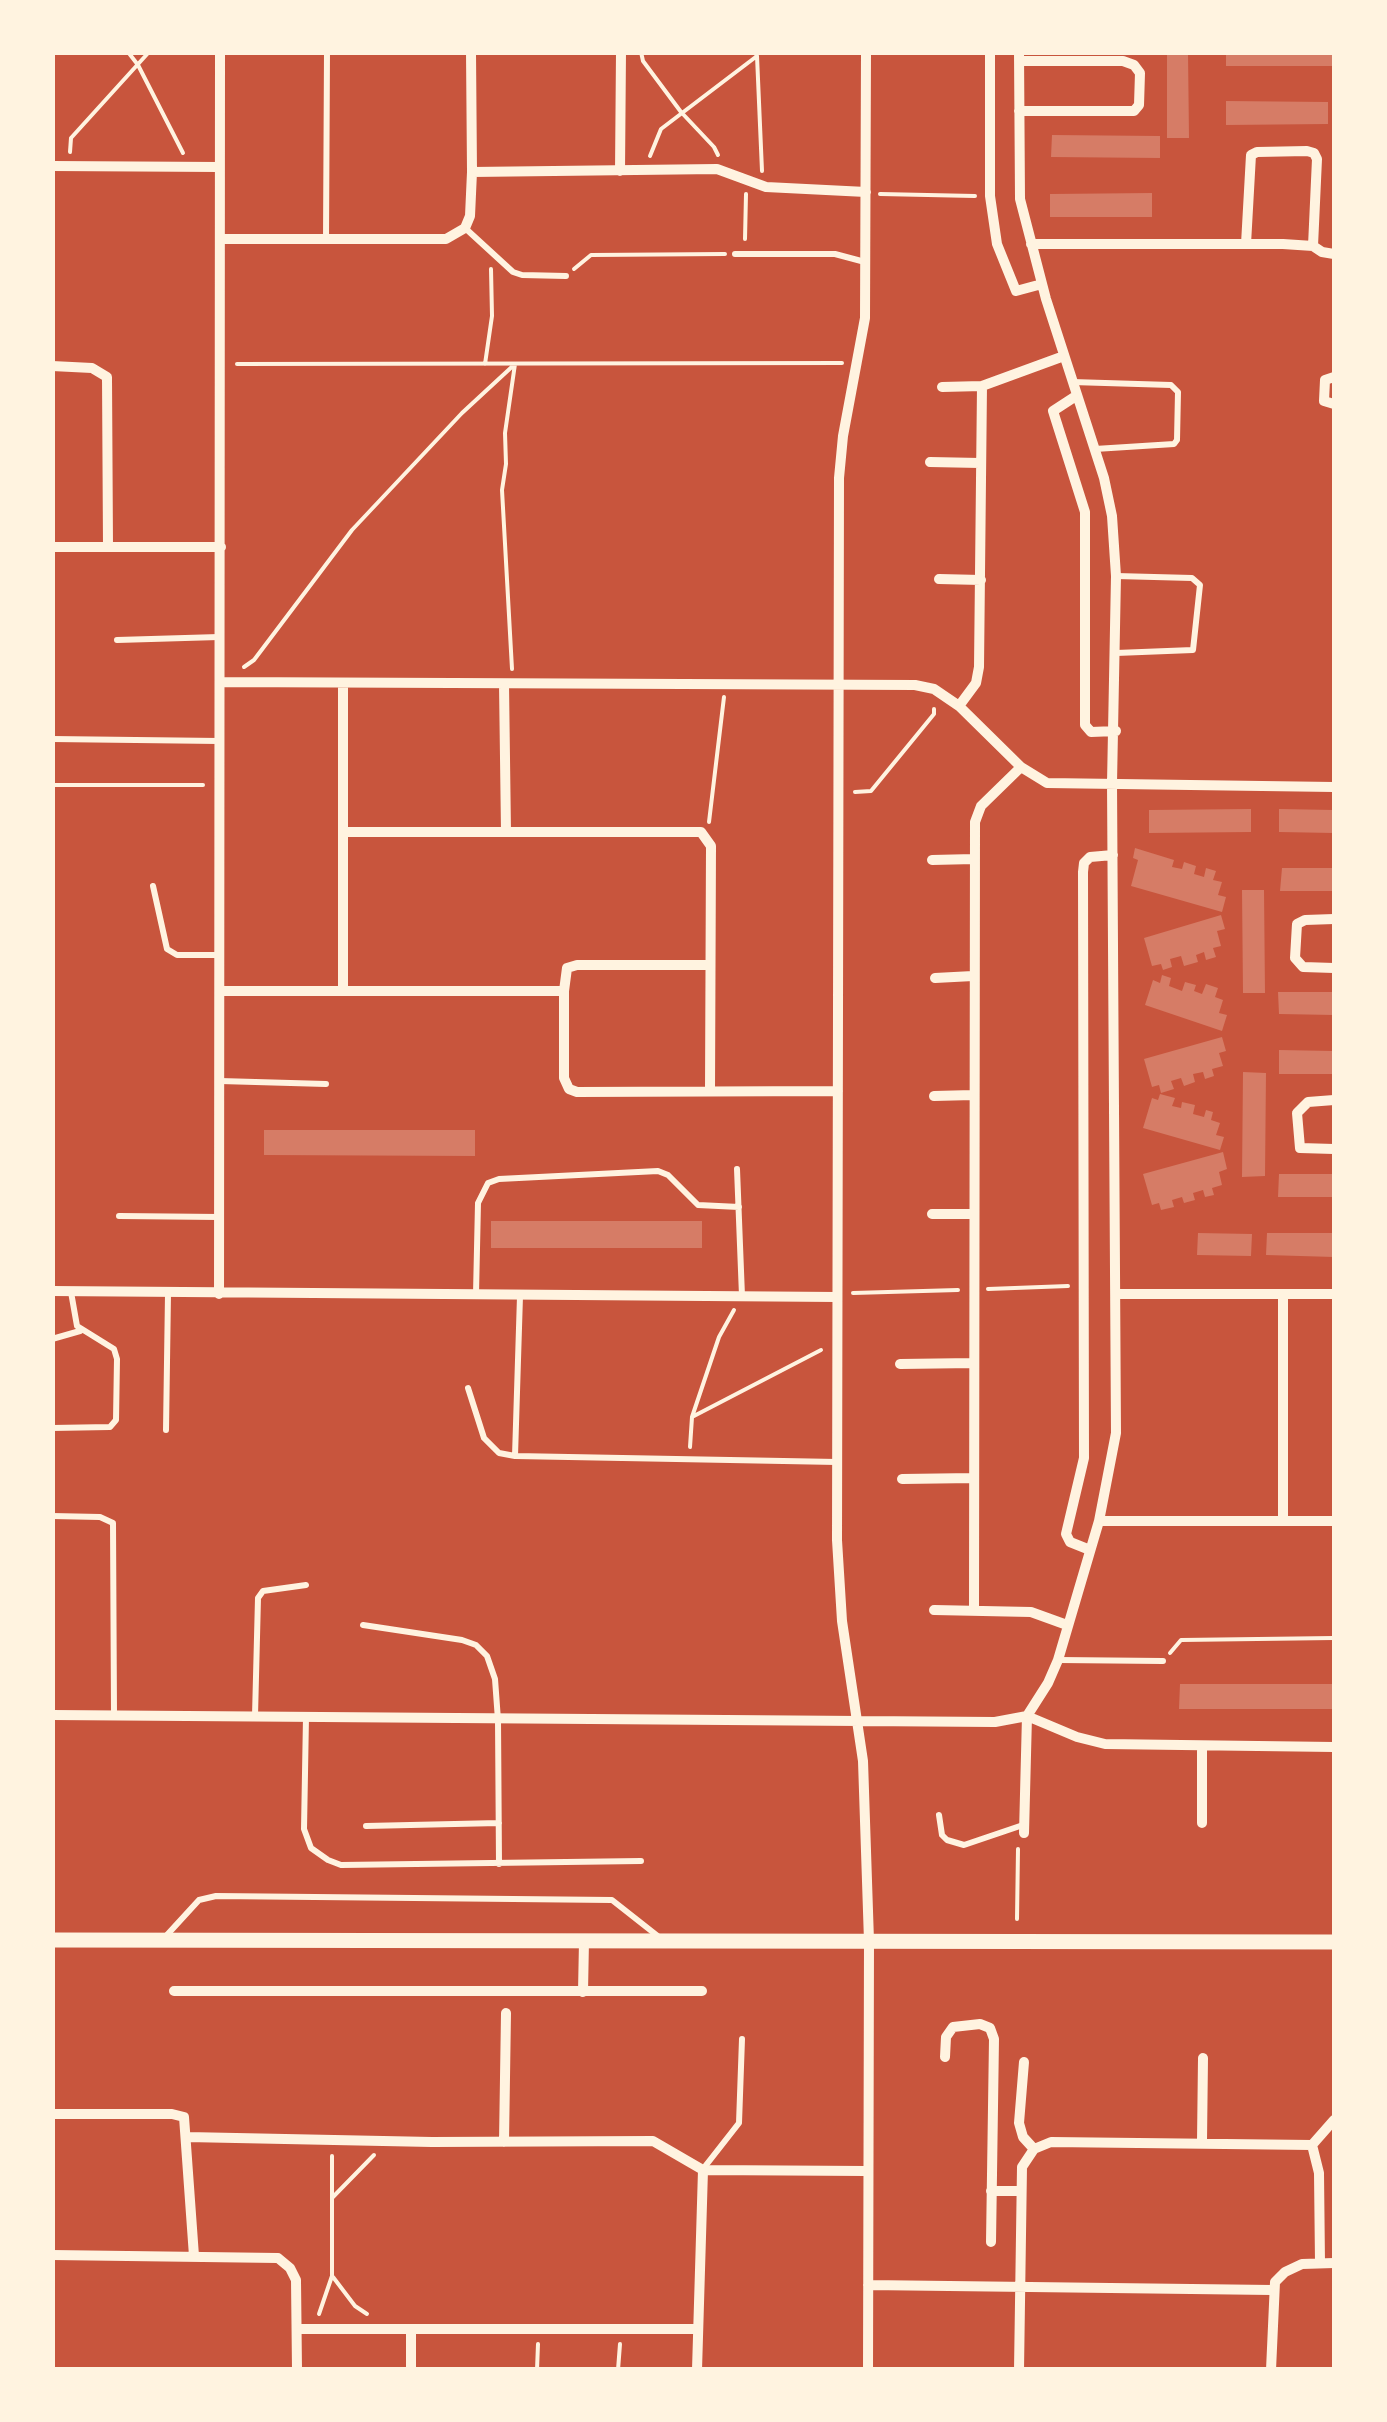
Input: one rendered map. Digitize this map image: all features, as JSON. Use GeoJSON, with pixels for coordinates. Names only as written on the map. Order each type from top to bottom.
{"type":"FeatureCollection","features":[{"type":"Feature","properties":{"kind":"street"},"geometry":{"type":"LineString","coordinates":[[219,1294],[220,52]]}},
{"type":"Feature","properties":{"kind":"street"},"geometry":{"type":"LineString","coordinates":[[221,239],[427,241],[446,239],[465,228],[470,216],[472,172],[471,52]]}},
{"type":"Feature","properties":{"kind":"street"},"geometry":{"type":"LineString","coordinates":[[620,171],[621,52]]}},
{"type":"Feature","properties":{"kind":"street"},"geometry":{"type":"LineString","coordinates":[[866,52],[864,318],[839,478],[837,1540],[842,1621],[863,1761],[869,1942],[868,2370]]}},
{"type":"Feature","properties":{"kind":"street"},"geometry":{"type":"LineString","coordinates":[[990,52],[990,196],[997,244],[1013,289],[1018,292],[1042,284]]}},
{"type":"Feature","properties":{"kind":"street"},"geometry":{"type":"LineString","coordinates":[[1019,111],[1134,111],[1139,105],[1140,73],[1124,61],[1019,57],[1019,111],[1020,199],[1042,284],[1104,478],[1112,516],[1116,576],[1112,784],[1116,1432],[1099,1521],[1058,1660],[1028,1716],[1022,1833]]}},
{"type":"Feature","properties":{"kind":"street"},"geometry":{"type":"LineString","coordinates":[[1246,244],[1251,155],[1308,151],[1314,152],[1317,159],[1313,246]]}},
{"type":"Feature","properties":{"kind":"street"},"geometry":{"type":"LineString","coordinates":[[52,166],[219,167]]}},
{"type":"Feature","properties":{"kind":"street"},"geometry":{"type":"LineString","coordinates":[[472,172],[724,169],[766,187],[866,192]]}},
{"type":"Feature","properties":{"kind":"street"},"geometry":{"type":"LineString","coordinates":[[1031,244],[1313,246],[1334,254]]}},
{"type":"Feature","properties":{"kind":"street"},"geometry":{"type":"LineString","coordinates":[[942,387],[982,386],[1064,356]]}},
{"type":"Feature","properties":{"kind":"street"},"geometry":{"type":"LineString","coordinates":[[52,366],[92,368],[107,377],[108,546]]}},
{"type":"Feature","properties":{"kind":"street"},"geometry":{"type":"LineString","coordinates":[[1334,378],[1325,380],[1324,401],[1334,404]]}},
{"type":"Feature","properties":{"kind":"street"},"geometry":{"type":"LineString","coordinates":[[959,706],[972,690],[978,673],[982,386]]}},
{"type":"Feature","properties":{"kind":"street"},"geometry":{"type":"LineString","coordinates":[[1076,396],[1053,411],[1086,512],[1084,725],[1090,732],[1116,731]]}},
{"type":"Feature","properties":{"kind":"street"},"geometry":{"type":"LineString","coordinates":[[930,462],[980,463]]}},
{"type":"Feature","properties":{"kind":"street"},"geometry":{"type":"LineString","coordinates":[[52,548],[220,547]]}},
{"type":"Feature","properties":{"kind":"street"},"geometry":{"type":"LineString","coordinates":[[939,579],[980,580]]}},
{"type":"Feature","properties":{"kind":"street"},"geometry":{"type":"LineString","coordinates":[[220,682],[915,685],[934,689],[959,706],[1021,767],[1048,783],[1334,786]]}},
{"type":"Feature","properties":{"kind":"street"},"geometry":{"type":"LineString","coordinates":[[343,683],[343,991]]}},
{"type":"Feature","properties":{"kind":"street"},"geometry":{"type":"LineString","coordinates":[[506,832],[509,684]]}},
{"type":"Feature","properties":{"kind":"street"},"geometry":{"type":"LineString","coordinates":[[974,1610],[975,822],[981,806],[1021,767]]}},
{"type":"Feature","properties":{"kind":"street"},"geometry":{"type":"LineString","coordinates":[[343,832],[689,830],[707,836],[712,846],[710,1090]]}},
{"type":"Feature","properties":{"kind":"street"},"geometry":{"type":"LineString","coordinates":[[1090,1550],[1070,1542],[1066,1534],[1084,1458],[1084,863],[1090,857],[1113,855]]}},
{"type":"Feature","properties":{"kind":"street"},"geometry":{"type":"LineString","coordinates":[[932,860],[974,858]]}},
{"type":"Feature","properties":{"kind":"street"},"geometry":{"type":"LineString","coordinates":[[1334,918],[1297,924],[1295,958],[1303,967],[1334,968]]}},
{"type":"Feature","properties":{"kind":"street"},"geometry":{"type":"LineString","coordinates":[[710,965],[577,965],[566,971],[564,1078],[572,1092],[838,1091]]}},
{"type":"Feature","properties":{"kind":"street"},"geometry":{"type":"LineString","coordinates":[[935,978],[974,976]]}},
{"type":"Feature","properties":{"kind":"street"},"geometry":{"type":"LineString","coordinates":[[220,991],[564,991]]}},
{"type":"Feature","properties":{"kind":"street"},"geometry":{"type":"LineString","coordinates":[[934,1096],[974,1095]]}},
{"type":"Feature","properties":{"kind":"street"},"geometry":{"type":"LineString","coordinates":[[1334,1100],[1308,1102],[1297,1114],[1300,1148],[1334,1149]]}},
{"type":"Feature","properties":{"kind":"street"},"geometry":{"type":"LineString","coordinates":[[932,1214],[974,1214]]}},
{"type":"Feature","properties":{"kind":"street"},"geometry":{"type":"LineString","coordinates":[[52,1292],[837,1297]]}},
{"type":"Feature","properties":{"kind":"street"},"geometry":{"type":"LineString","coordinates":[[1116,1294],[1334,1294]]}},
{"type":"Feature","properties":{"kind":"street"},"geometry":{"type":"LineString","coordinates":[[1283,1294],[1284,1520]]}},
{"type":"Feature","properties":{"kind":"street"},"geometry":{"type":"LineString","coordinates":[[900,1364],[974,1363]]}},
{"type":"Feature","properties":{"kind":"street"},"geometry":{"type":"LineString","coordinates":[[902,1478],[974,1478]]}},
{"type":"Feature","properties":{"kind":"street"},"geometry":{"type":"LineString","coordinates":[[1099,1521],[1334,1521]]}},
{"type":"Feature","properties":{"kind":"street"},"geometry":{"type":"LineString","coordinates":[[934,1610],[1031,1612],[1067,1626]]}},
{"type":"Feature","properties":{"kind":"street"},"geometry":{"type":"LineString","coordinates":[[52,1715],[994,1722],[1028,1716],[1105,1744],[1334,1747]]}},
{"type":"Feature","properties":{"kind":"street"},"geometry":{"type":"LineString","coordinates":[[1202,1746],[1202,1823]]}},
{"type":"Feature","properties":{"kind":"street"},"geometry":{"type":"LineString","coordinates":[[52,1940],[1334,1942]]}},
{"type":"Feature","properties":{"kind":"street"},"geometry":{"type":"LineString","coordinates":[[583,1992],[584,1941]]}},
{"type":"Feature","properties":{"kind":"street"},"geometry":{"type":"LineString","coordinates":[[174,1990],[702,1992]]}},
{"type":"Feature","properties":{"kind":"street"},"geometry":{"type":"LineString","coordinates":[[504,2142],[506,2013]]}},
{"type":"Feature","properties":{"kind":"street"},"geometry":{"type":"LineString","coordinates":[[946,2056],[946,2037],[953,2026],[980,2024],[990,2028],[994,2040],[991,2242]]}},
{"type":"Feature","properties":{"kind":"street"},"geometry":{"type":"LineString","coordinates":[[1202,2141],[1203,2058]]}},
{"type":"Feature","properties":{"kind":"street"},"geometry":{"type":"LineString","coordinates":[[1024,2062],[1019,2123],[1023,2137],[1034,2149]]}},
{"type":"Feature","properties":{"kind":"street"},"geometry":{"type":"LineString","coordinates":[[52,2114],[178,2114],[186,2120],[194,2256]]}},
{"type":"Feature","properties":{"kind":"street"},"geometry":{"type":"LineString","coordinates":[[1312,2145],[1334,2120]]}},
{"type":"Feature","properties":{"kind":"street"},"geometry":{"type":"LineString","coordinates":[[186,2137],[653,2142],[702,2170],[866,2172]]}},
{"type":"Feature","properties":{"kind":"street"},"geometry":{"type":"LineString","coordinates":[[1004,2370],[1019,2368],[1022,2166],[1034,2149],[1052,2142],[1312,2145]]}},
{"type":"Feature","properties":{"kind":"street"},"geometry":{"type":"LineString","coordinates":[[1312,2145],[1319,2174],[1320,2262]]}},
{"type":"Feature","properties":{"kind":"street"},"geometry":{"type":"LineString","coordinates":[[696,2370],[702,2170]]}},
{"type":"Feature","properties":{"kind":"street"},"geometry":{"type":"LineString","coordinates":[[991,2192],[1021,2192]]}},
{"type":"Feature","properties":{"kind":"street"},"geometry":{"type":"LineString","coordinates":[[52,2255],[267,2256],[285,2262],[296,2280],[298,2370]]}},
{"type":"Feature","properties":{"kind":"street"},"geometry":{"type":"LineString","coordinates":[[1271,2370],[1272,2290],[1285,2272],[1302,2264],[1334,2262]]}},
{"type":"Feature","properties":{"kind":"street"},"geometry":{"type":"LineString","coordinates":[[868,2285],[1272,2290]]}},
{"type":"Feature","properties":{"kind":"street"},"geometry":{"type":"LineString","coordinates":[[298,2329],[697,2329]]}},
{"type":"Feature","properties":{"kind":"street"},"geometry":{"type":"LineString","coordinates":[[411,2330],[411,2370]]}},
{"type":"Feature","properties":{"kind":"lane"},"geometry":{"type":"LineString","coordinates":[[326,240],[327,52]]}},
{"type":"Feature","properties":{"kind":"lane"},"geometry":{"type":"LineString","coordinates":[[465,228],[491,254],[522,275],[566,276]]}},
{"type":"Feature","properties":{"kind":"lane"},"geometry":{"type":"LineString","coordinates":[[735,254],[835,254],[866,262]]}},
{"type":"Feature","properties":{"kind":"lane"},"geometry":{"type":"LineString","coordinates":[[1072,382],[1171,385],[1178,392],[1174,444],[1093,450]]}},
{"type":"Feature","properties":{"kind":"lane"},"geometry":{"type":"LineString","coordinates":[[1116,576],[1186,578],[1196,580],[1200,586],[1194,650],[1116,653]]}},
{"type":"Feature","properties":{"kind":"lane"},"geometry":{"type":"LineString","coordinates":[[117,640],[220,637]]}},
{"type":"Feature","properties":{"kind":"lane"},"geometry":{"type":"LineString","coordinates":[[52,739],[220,741]]}},
{"type":"Feature","properties":{"kind":"lane"},"geometry":{"type":"LineString","coordinates":[[153,886],[167,949],[177,954],[220,955]]}},
{"type":"Feature","properties":{"kind":"lane"},"geometry":{"type":"LineString","coordinates":[[219,1080],[326,1084]]}},
{"type":"Feature","properties":{"kind":"lane"},"geometry":{"type":"LineString","coordinates":[[738,1170],[742,1297]]}},
{"type":"Feature","properties":{"kind":"lane"},"geometry":{"type":"LineString","coordinates":[[476,1295],[478,1203],[488,1183],[499,1179],[658,1172],[668,1175],[698,1205],[739,1207]]}},
{"type":"Feature","properties":{"kind":"lane"},"geometry":{"type":"LineString","coordinates":[[119,1216],[219,1217]]}},
{"type":"Feature","properties":{"kind":"lane"},"geometry":{"type":"LineString","coordinates":[[52,1428],[110,1428],[116,1420],[114,1349],[80,1331],[71,1292]]}},
{"type":"Feature","properties":{"kind":"lane"},"geometry":{"type":"LineString","coordinates":[[166,1430],[168,1294]]}},
{"type":"Feature","properties":{"kind":"lane"},"geometry":{"type":"LineString","coordinates":[[515,1456],[520,1296]]}},
{"type":"Feature","properties":{"kind":"lane"},"geometry":{"type":"LineString","coordinates":[[52,1338],[80,1331]]}},
{"type":"Feature","properties":{"kind":"lane"},"geometry":{"type":"LineString","coordinates":[[468,1388],[484,1438],[498,1452],[515,1456],[838,1462]]}},
{"type":"Feature","properties":{"kind":"lane"},"geometry":{"type":"LineString","coordinates":[[52,1516],[100,1517],[113,1522],[114,1717]]}},
{"type":"Feature","properties":{"kind":"lane"},"geometry":{"type":"LineString","coordinates":[[255,1717],[258,1598],[263,1590],[306,1585]]}},
{"type":"Feature","properties":{"kind":"lane"},"geometry":{"type":"LineString","coordinates":[[363,1624],[462,1640],[476,1646],[493,1668],[498,1720],[499,1864]]}},
{"type":"Feature","properties":{"kind":"lane"},"geometry":{"type":"LineString","coordinates":[[1058,1660],[1164,1661]]}},
{"type":"Feature","properties":{"kind":"lane"},"geometry":{"type":"LineString","coordinates":[[306,1717],[307,1840],[316,1854],[341,1865],[641,1862]]}},
{"type":"Feature","properties":{"kind":"lane"},"geometry":{"type":"LineString","coordinates":[[939,1815],[942,1835],[964,1845],[1022,1833]]}},
{"type":"Feature","properties":{"kind":"lane"},"geometry":{"type":"LineString","coordinates":[[366,1826],[499,1823]]}},
{"type":"Feature","properties":{"kind":"lane"},"geometry":{"type":"LineString","coordinates":[[162,1941],[199,1900],[216,1896],[612,1900],[663,1942]]}},
{"type":"Feature","properties":{"kind":"lane"},"geometry":{"type":"LineString","coordinates":[[702,2170],[739,2124],[742,2039]]}},
{"type":"Feature","properties":{"kind":"path"},"geometry":{"type":"LineString","coordinates":[[128,52],[188,166]]}},
{"type":"Feature","properties":{"kind":"path"},"geometry":{"type":"LineString","coordinates":[[69,166],[71,138],[149,52]]}},
{"type":"Feature","properties":{"kind":"path"},"geometry":{"type":"LineString","coordinates":[[640,52],[642,61],[680,112],[714,146],[724,169]]}},
{"type":"Feature","properties":{"kind":"path"},"geometry":{"type":"LineString","coordinates":[[650,170],[650,151],[661,129],[756,54]]}},
{"type":"Feature","properties":{"kind":"path"},"geometry":{"type":"LineString","coordinates":[[756,54],[761,170],[766,187]]}},
{"type":"Feature","properties":{"kind":"path"},"geometry":{"type":"LineString","coordinates":[[745,254],[746,179]]}},
{"type":"Feature","properties":{"kind":"path"},"geometry":{"type":"LineString","coordinates":[[866,192],[888,196],[990,196]]}},
{"type":"Feature","properties":{"kind":"path"},"geometry":{"type":"LineString","coordinates":[[485,364],[492,316],[491,254]]}},
{"type":"Feature","properties":{"kind":"path"},"geometry":{"type":"LineString","coordinates":[[566,276],[591,255],[735,254]]}},
{"type":"Feature","properties":{"kind":"path"},"geometry":{"type":"LineString","coordinates":[[222,365],[857,363]]}},
{"type":"Feature","properties":{"kind":"path"},"geometry":{"type":"LineString","coordinates":[[220,682],[254,660],[352,530],[462,413],[515,364]]}},
{"type":"Feature","properties":{"kind":"path"},"geometry":{"type":"LineString","coordinates":[[509,684],[502,490],[506,464],[504,433],[515,364]]}},
{"type":"Feature","properties":{"kind":"path"},"geometry":{"type":"LineString","coordinates":[[707,836],[726,684]]}},
{"type":"Feature","properties":{"kind":"path"},"geometry":{"type":"LineString","coordinates":[[840,792],[870,791],[934,714],[934,689]]}},
{"type":"Feature","properties":{"kind":"path"},"geometry":{"type":"LineString","coordinates":[[52,784],[220,786]]}},
{"type":"Feature","properties":{"kind":"path"},"geometry":{"type":"LineString","coordinates":[[690,1460],[692,1417],[719,1337],[742,1297]]}},
{"type":"Feature","properties":{"kind":"path"},"geometry":{"type":"LineString","coordinates":[[692,1417],[838,1342]]}},
{"type":"Feature","properties":{"kind":"path"},"geometry":{"type":"LineString","coordinates":[[1164,1661],[1181,1640],[1334,1638]]}},
{"type":"Feature","properties":{"kind":"path"},"geometry":{"type":"LineString","coordinates":[[1017,1919],[1022,1833]]}},
{"type":"Feature","properties":{"kind":"path"},"geometry":{"type":"LineString","coordinates":[[318,2329],[332,2276],[333,2139]]}},
{"type":"Feature","properties":{"kind":"path"},"geometry":{"type":"LineString","coordinates":[[332,2198],[376,2152],[378,2141]]}},
{"type":"Feature","properties":{"kind":"path"},"geometry":{"type":"LineString","coordinates":[[332,2276],[354,2306],[370,2316],[379,2330]]}},
{"type":"Feature","properties":{"kind":"path"},"geometry":{"type":"LineString","coordinates":[[537,2370],[538,2326]]}},
{"type":"Feature","properties":{"kind":"path"},"geometry":{"type":"LineString","coordinates":[[618,2370],[621,2328]]}},
{"type":"Feature","properties":{"kind":"building"},"geometry":{"type":"Polygon","coordinates":[[[1167,52],[1188,52],[1189,138],[1167,138],[1167,52]]]}},
{"type":"Feature","properties":{"kind":"building"},"geometry":{"type":"Polygon","coordinates":[[[1226,52],[1334,52],[1334,66],[1226,66],[1226,52]]]}},
{"type":"Feature","properties":{"kind":"building"},"geometry":{"type":"Polygon","coordinates":[[[1226,101],[1328,102],[1328,124],[1226,125],[1226,101]]]}},
{"type":"Feature","properties":{"kind":"building"},"geometry":{"type":"Polygon","coordinates":[[[1052,135],[1160,136],[1160,158],[1051,157],[1052,135]]]}},
{"type":"Feature","properties":{"kind":"building"},"geometry":{"type":"Polygon","coordinates":[[[1152,193],[1152,217],[1050,217],[1050,194],[1152,193]]]}},
{"type":"Feature","properties":{"kind":"building"},"geometry":{"type":"Polygon","coordinates":[[[1251,809],[1251,832],[1149,833],[1149,810],[1251,809]]]}},
{"type":"Feature","properties":{"kind":"building"},"geometry":{"type":"Polygon","coordinates":[[[1279,809],[1334,810],[1334,833],[1279,832],[1279,809]]]}},
{"type":"Feature","properties":{"kind":"building"},"geometry":{"type":"Polygon","coordinates":[[[1135,848],[1174,860],[1172,867],[1182,869],[1184,862],[1196,866],[1194,874],[1204,877],[1206,868],[1216,871],[1213,880],[1222,882],[1218,895],[1226,897],[1222,912],[1131,886],[1138,860],[1133,858],[1135,848]]]}},
{"type":"Feature","properties":{"kind":"building"},"geometry":{"type":"Polygon","coordinates":[[[1282,868],[1334,868],[1334,891],[1280,891],[1282,868]]]}},
{"type":"Feature","properties":{"kind":"building"},"geometry":{"type":"Polygon","coordinates":[[[1242,890],[1264,890],[1265,993],[1243,993],[1242,890]]]}},
{"type":"Feature","properties":{"kind":"building"},"geometry":{"type":"Polygon","coordinates":[[[1221,915],[1225,929],[1217,931],[1221,946],[1213,948],[1216,957],[1206,960],[1204,952],[1196,955],[1198,962],[1184,966],[1181,956],[1170,959],[1172,967],[1163,970],[1161,964],[1152,966],[1144,938],[1221,915]]]}},
{"type":"Feature","properties":{"kind":"building"},"geometry":{"type":"Polygon","coordinates":[[[1162,975],[1171,978],[1169,986],[1182,991],[1185,982],[1196,985],[1194,991],[1202,994],[1206,984],[1218,988],[1215,997],[1223,1000],[1219,1013],[1227,1015],[1222,1031],[1145,1005],[1153,980],[1160,983],[1162,975]]]}},
{"type":"Feature","properties":{"kind":"building"},"geometry":{"type":"Polygon","coordinates":[[[1278,992],[1334,992],[1334,1015],[1279,1014],[1278,992]]]}},
{"type":"Feature","properties":{"kind":"building"},"geometry":{"type":"Polygon","coordinates":[[[1222,1037],[1226,1051],[1219,1053],[1223,1066],[1212,1069],[1214,1076],[1205,1079],[1203,1072],[1193,1074],[1195,1082],[1184,1086],[1181,1078],[1171,1081],[1174,1089],[1161,1093],[1159,1085],[1152,1087],[1144,1059],[1222,1037]]]}},
{"type":"Feature","properties":{"kind":"building"},"geometry":{"type":"Polygon","coordinates":[[[1279,1050],[1334,1051],[1334,1074],[1279,1074],[1279,1050]]]}},
{"type":"Feature","properties":{"kind":"building"},"geometry":{"type":"Polygon","coordinates":[[[1243,1072],[1266,1073],[1265,1176],[1242,1177],[1243,1072]]]}},
{"type":"Feature","properties":{"kind":"building"},"geometry":{"type":"Polygon","coordinates":[[[1160,1094],[1175,1098],[1172,1106],[1181,1108],[1182,1102],[1195,1105],[1193,1114],[1204,1117],[1206,1110],[1213,1112],[1211,1120],[1220,1123],[1216,1135],[1224,1137],[1220,1150],[1143,1128],[1152,1098],[1158,1100],[1160,1094]]]}},
{"type":"Feature","properties":{"kind":"building"},"geometry":{"type":"Polygon","coordinates":[[[264,1130],[475,1130],[475,1156],[264,1155],[264,1130]]]}},
{"type":"Feature","properties":{"kind":"building"},"geometry":{"type":"Polygon","coordinates":[[[1223,1152],[1227,1169],[1219,1172],[1222,1185],[1212,1188],[1214,1195],[1205,1197],[1203,1190],[1193,1193],[1195,1200],[1172,1200],[1174,1207],[1161,1210],[1159,1203],[1152,1205],[1143,1174],[1223,1152]]]}},
{"type":"Feature","properties":{"kind":"building"},"geometry":{"type":"Polygon","coordinates":[[[1279,1174],[1334,1174],[1334,1197],[1278,1197],[1279,1174]]]}},
{"type":"Feature","properties":{"kind":"building"},"geometry":{"type":"Polygon","coordinates":[[[491,1221],[702,1221],[702,1248],[491,1248],[491,1221]]]}},
{"type":"Feature","properties":{"kind":"building"},"geometry":{"type":"Polygon","coordinates":[[[1198,1233],[1252,1234],[1251,1256],[1197,1255],[1198,1233]]]}},
{"type":"Feature","properties":{"kind":"building"},"geometry":{"type":"Polygon","coordinates":[[[1267,1233],[1334,1233],[1334,1257],[1266,1255],[1267,1233]]]}},
{"type":"Feature","properties":{"kind":"building"},"geometry":{"type":"Polygon","coordinates":[[[1180,1684],[1334,1684],[1334,1709],[1179,1709],[1180,1684]]]}}]}
